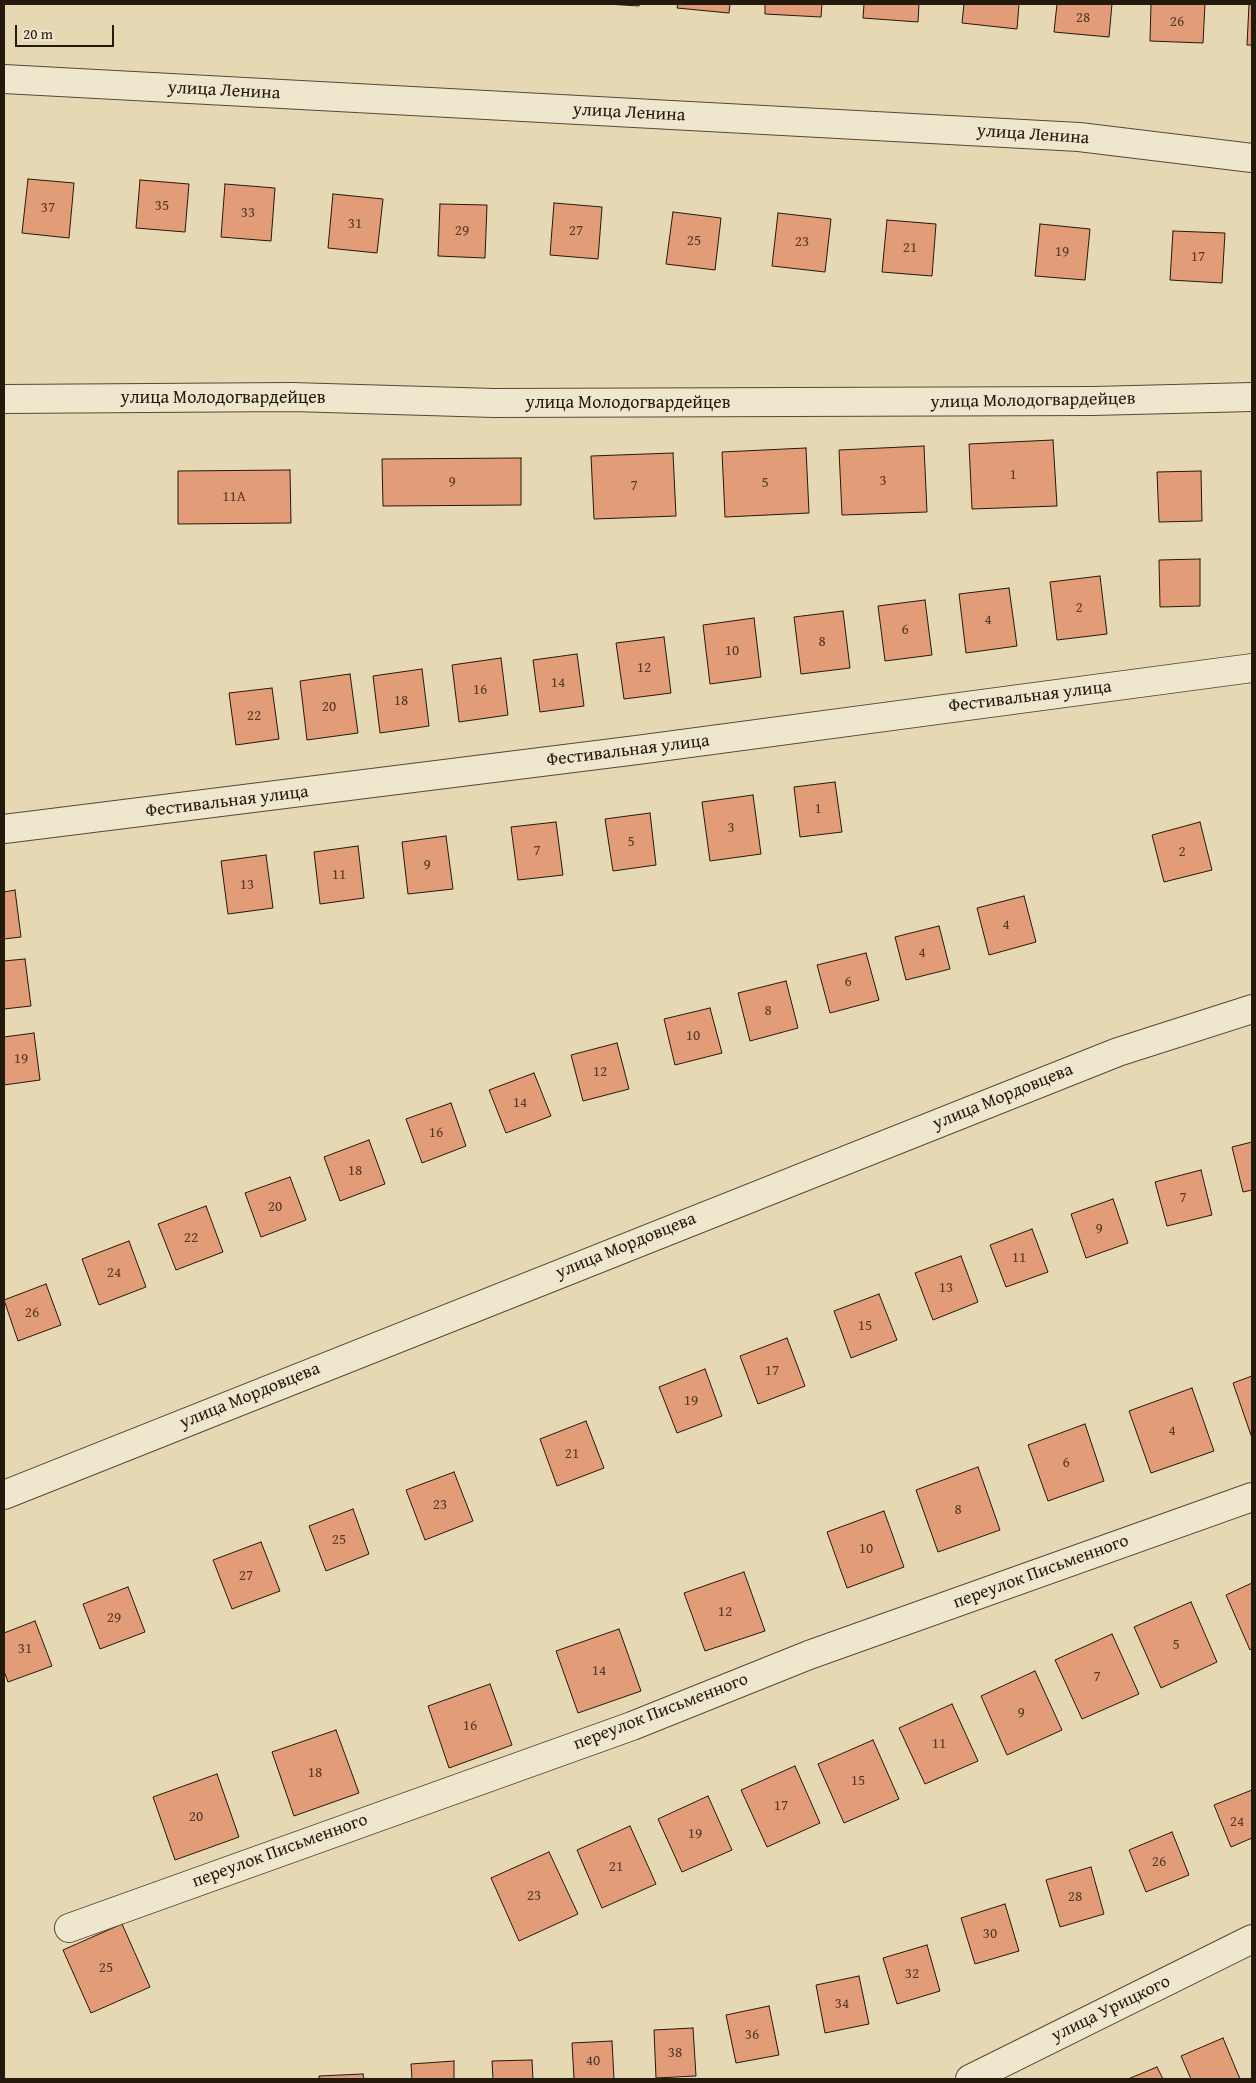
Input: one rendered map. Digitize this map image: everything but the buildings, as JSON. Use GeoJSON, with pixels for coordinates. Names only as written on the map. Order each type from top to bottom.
{"type":"FeatureCollection","features":[{"type":"Feature","properties":{"kind":"street","name":"улица Ленина"},"geometry":{"type":"LineString","coordinates":[[4,79],[1080,137],[1252,158]]}},
{"type":"Feature","properties":{"kind":"street","name":"улица Молодогвардейцев"},"geometry":{"type":"LineString","coordinates":[[4,399],[292,397],[494,403],[1093,401],[1252,397]]}},
{"type":"Feature","properties":{"kind":"street","name":"Фестивальная улица"},"geometry":{"type":"LineString","coordinates":[[4,829],[637,750],[1252,668]]}},
{"type":"Feature","properties":{"kind":"street","name":"улица Мордовцева"},"geometry":{"type":"LineString","coordinates":[[4,1495],[1118,1052],[1252,1009]]}},
{"type":"Feature","properties":{"kind":"street","name":"переулок Письменного"},"geometry":{"type":"LineString","coordinates":[[69,1928],[632,1726],[808,1654],[1252,1497]]}},
{"type":"Feature","properties":{"kind":"street","name":"улица Урицкого"},"geometry":{"type":"LineString","coordinates":[[981,2076],[1252,1939]]}}]}
